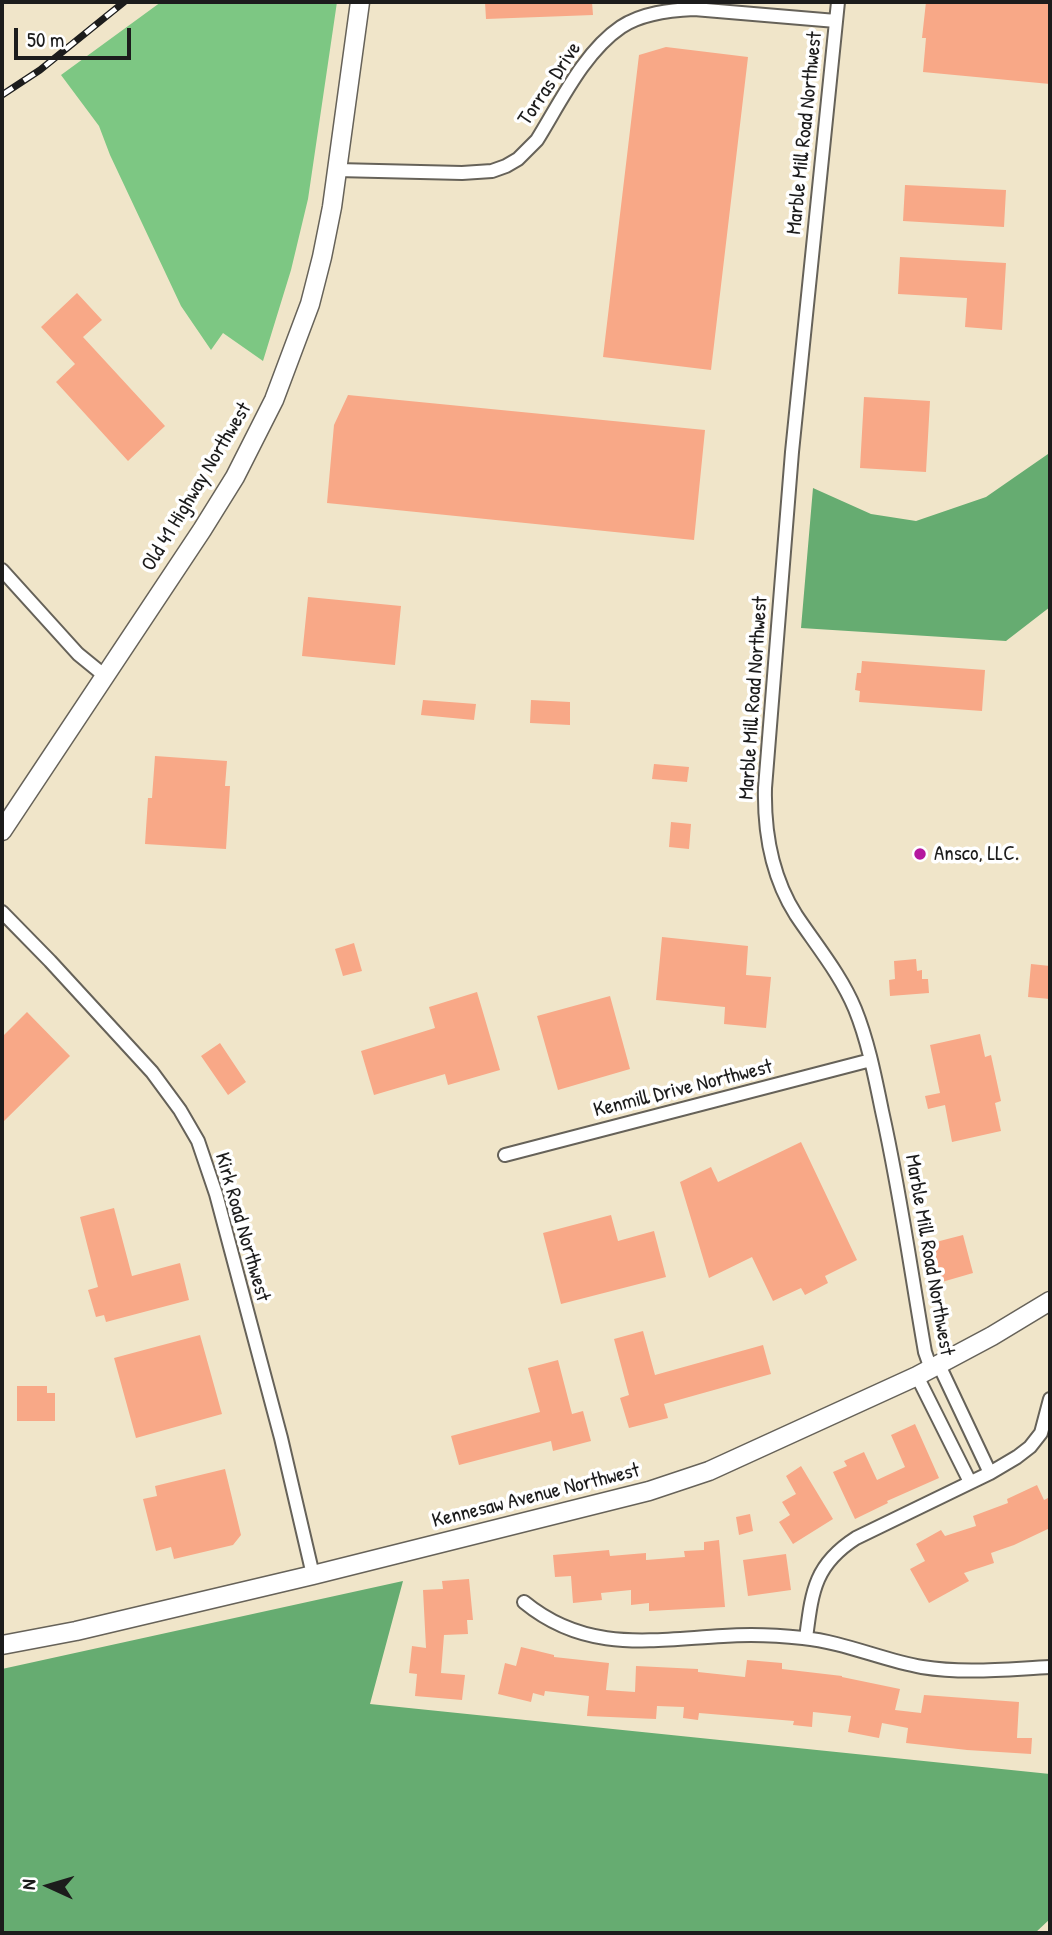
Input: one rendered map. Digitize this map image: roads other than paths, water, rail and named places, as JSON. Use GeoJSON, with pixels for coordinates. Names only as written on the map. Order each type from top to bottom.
{"type":"FeatureCollection","features":[{"type":"Feature","properties":{"kind":"street","name":"Old 41 Highway Northwest"},"geometry":{"type":"LineString","coordinates":[[2,831],[228,488],[274,400],[310,304],[322,257],[332,207],[360,2]]}},
{"type":"Feature","properties":{"kind":"street","name":"Marble Mill Road Northwest"},"geometry":{"type":"LineString","coordinates":[[838,2],[792,452],[765,776],[765,811],[773,863],[787,899],[855,1009],[871,1060],[929,1370]]}},
{"type":"Feature","properties":{"kind":"street","name":"Torras Drive"},"geometry":{"type":"LineString","coordinates":[[337,170],[470,173],[492,171],[506,166],[537,140],[592,54],[621,27],[639,18],[674,10],[694,9],[836,21]]}},
{"type":"Feature","properties":{"kind":"street"},"geometry":{"type":"LineString","coordinates":[[2,570],[78,654],[105,676]]}},
{"type":"Feature","properties":{"kind":"street","name":"Kirk Road Northwest"},"geometry":{"type":"LineString","coordinates":[[2,912],[152,1072],[180,1110],[198,1141],[216,1194],[281,1438],[313,1576]]}},
{"type":"Feature","properties":{"kind":"street","name":"Kenmill Drive Northwest"},"geometry":{"type":"LineString","coordinates":[[505,1155],[871,1060]]}},
{"type":"Feature","properties":{"kind":"street","name":"Kennesaw Avenue Northwest"},"geometry":{"type":"LineString","coordinates":[[2,1645],[76,1631],[313,1576],[649,1491],[721,1466],[929,1370],[1050,1301]]}},
{"type":"Feature","properties":{"kind":"street"},"geometry":{"type":"LineString","coordinates":[[929,1370],[990,1473]]}},
{"type":"Feature","properties":{"kind":"street"},"geometry":{"type":"LineString","coordinates":[[929,1370],[970,1482]]}},
{"type":"Feature","properties":{"kind":"street"},"geometry":{"type":"LineString","coordinates":[[806,1638],[814,1587],[827,1562],[837,1552],[856,1538],[1006,1465],[1030,1447],[1041,1433],[1050,1399]]}},
{"type":"Feature","properties":{"kind":"street"},"geometry":{"type":"LineString","coordinates":[[524,1602],[562,1627],[612,1639],[652,1641],[750,1634],[806,1638],[926,1667],[977,1671],[1050,1667]]}},
{"type":"Feature","properties":{"kind":"railway"},"geometry":{"type":"LineString","coordinates":[[2,95],[40,70],[124,2]]}},
{"type":"Feature","properties":{"kind":"place","name":"Ansco, LLC."},"geometry":{"type":"Point","coordinates":[920,854]}}]}
